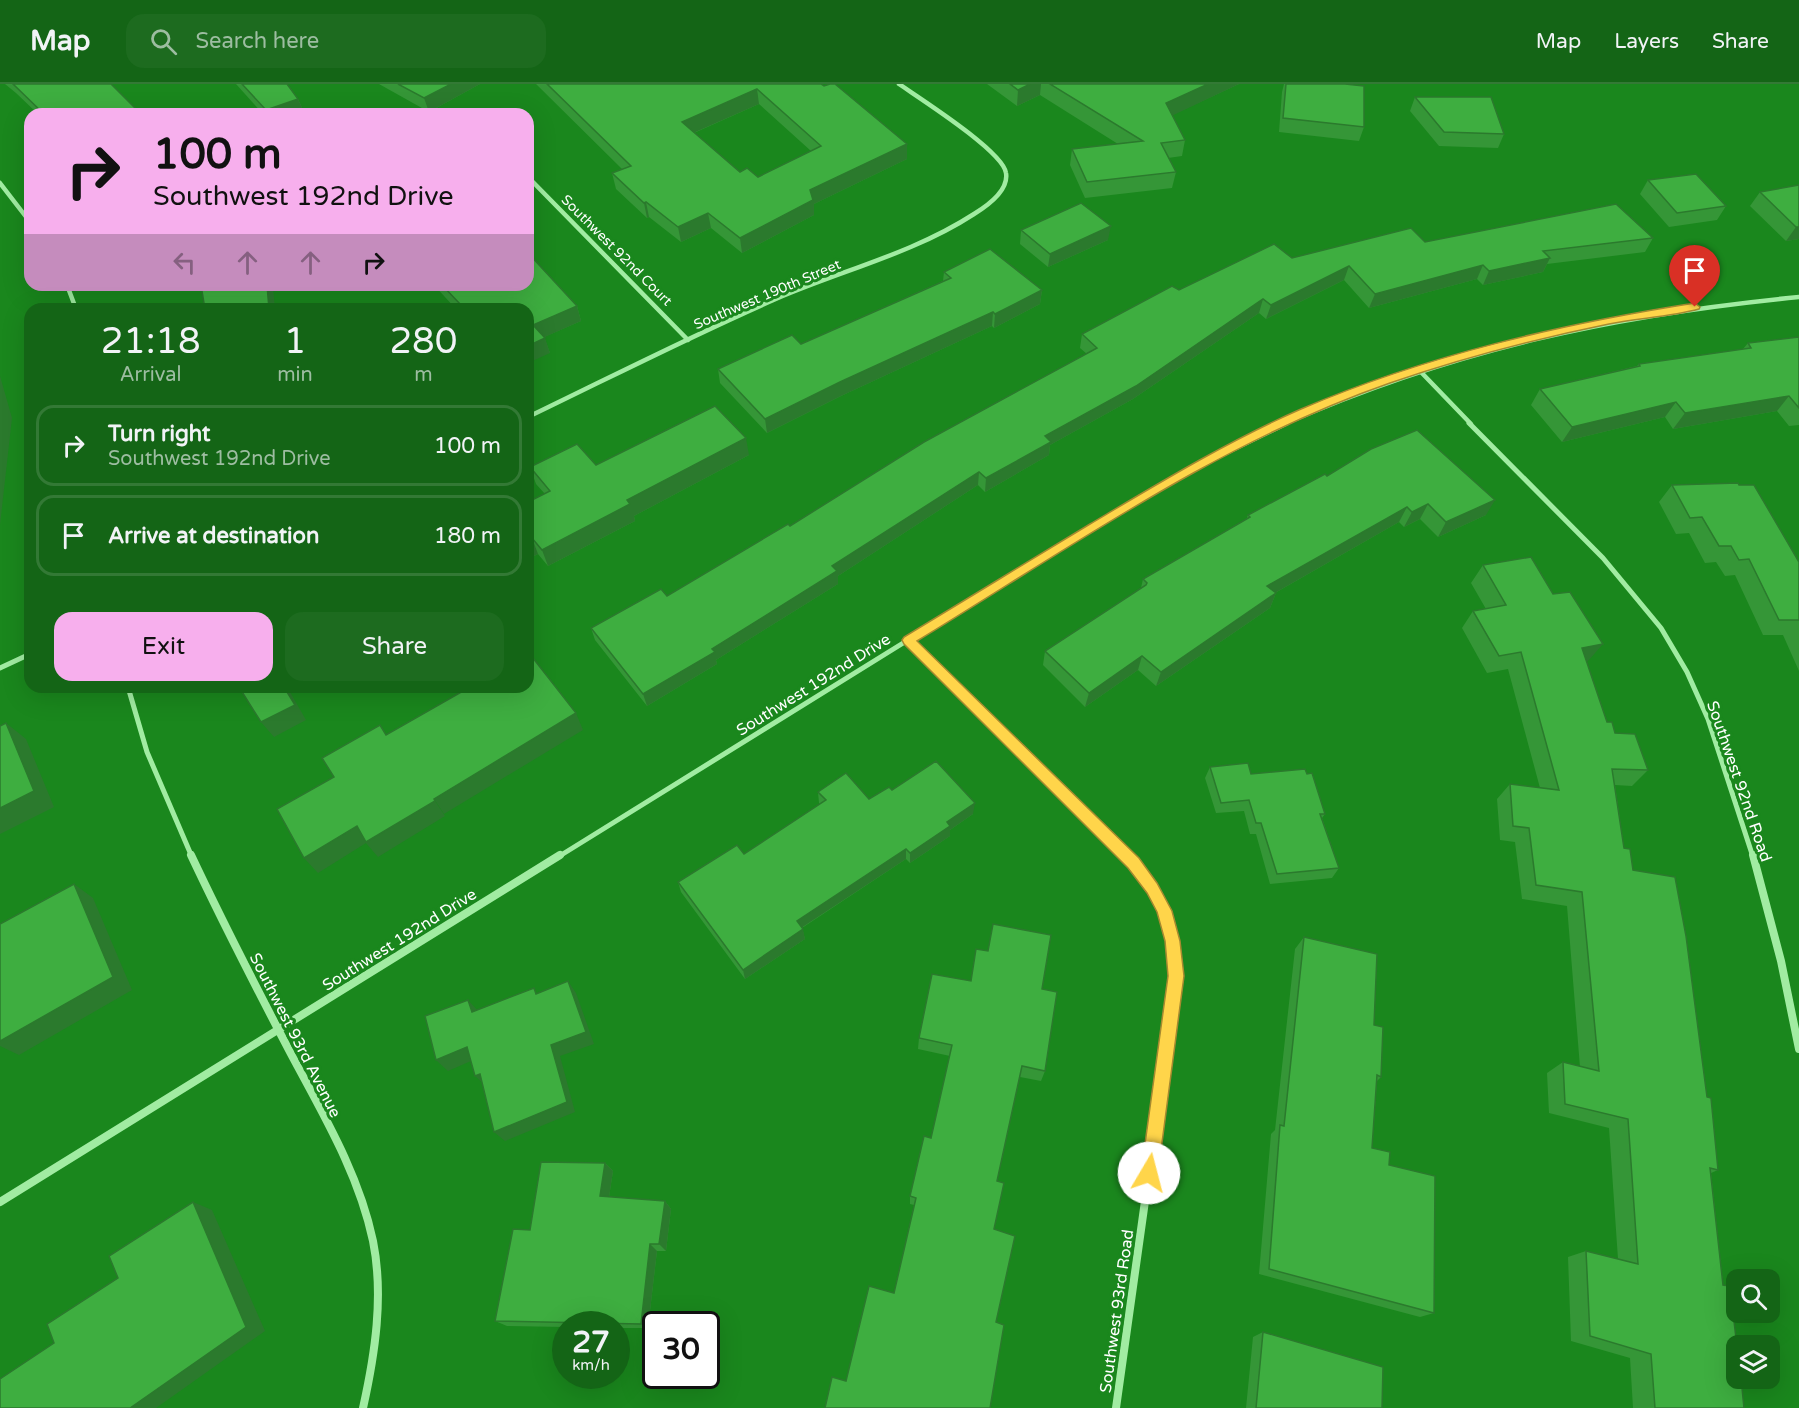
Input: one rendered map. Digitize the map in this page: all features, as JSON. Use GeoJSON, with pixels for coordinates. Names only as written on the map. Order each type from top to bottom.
{"type":"FeatureCollection","features":[{"type":"Feature","properties":{"kind":"street","name":"Southwest 190th Street"},"geometry":{"type":"LineString","coordinates":[[534,414],[781,298],[875,262],[943,232],[984,208],[998,194],[1005,182],[1006,171],[992,152],[898,84]]}},
{"type":"Feature","properties":{"kind":"street"},"geometry":{"type":"LineString","coordinates":[[0,183],[24,214]]}},
{"type":"Feature","properties":{"kind":"street","name":"Southwest 92nd Court"},"geometry":{"type":"LineString","coordinates":[[534,183],[688,340]]}},
{"type":"Feature","properties":{"kind":"street","name":"Southwest 192nd Drive"},"geometry":{"type":"LineString","coordinates":[[0,1202],[908,640],[1225,450],[1305,412],[1419,370],[1530,338],[1611,320],[1712,305],[1799,297]]}},
{"type":"Feature","properties":{"kind":"street","name":"Southwest 92nd Road"},"geometry":{"type":"LineString","coordinates":[[1419,370],[1594,549],[1662,629],[1683,666],[1711,728],[1754,859],[1775,938],[1799,1050]]}},
{"type":"Feature","properties":{"kind":"street","name":"Southwest 93rd Road"},"geometry":{"type":"LineString","coordinates":[[908,640],[1134,863],[1152,888],[1164,911],[1172,941],[1176,976],[1173,1009],[1116,1408]]}},
{"type":"Feature","properties":{"kind":"street"},"geometry":{"type":"LineString","coordinates":[[0,668],[24,657]]}},
{"type":"Feature","properties":{"kind":"street","name":"Southwest 93rd Avenue"},"geometry":{"type":"LineString","coordinates":[[130,693],[144,745],[160,786],[245,967],[361,1198],[373,1242],[376,1302],[373,1363],[363,1408]]}},
{"type":"Feature","properties":{"kind":"building"},"geometry":{"type":"Polygon","coordinates":[[[13,84],[111,84],[135,108],[38,108],[13,84]]]}},
{"type":"Feature","properties":{"kind":"building"},"geometry":{"type":"Polygon","coordinates":[[[242,84],[287,84],[298,99],[272,108],[264,108],[242,84]]]}},
{"type":"Feature","properties":{"kind":"building"},"geometry":{"type":"Polygon","coordinates":[[[398,84],[451,84],[424,98],[398,84]]]}},
{"type":"Feature","properties":{"kind":"building"},"geometry":{"type":"Polygon","coordinates":[[[547,84],[821,84],[824,86],[835,84],[907,144],[810,190],[813,200],[740,238],[708,213],[678,227],[646,202],[644,203],[612,173],[631,166],[547,84]],[[757,89],[682,122],[740,172],[747,168],[758,177],[821,146],[757,89]]]}},
{"type":"Feature","properties":{"kind":"building"},"geometry":{"type":"Polygon","coordinates":[[[1010,84],[1030,84],[1018,90],[1010,84]]]}},
{"type":"Feature","properties":{"kind":"building"},"geometry":{"type":"Polygon","coordinates":[[[1050,84],[1208,84],[1166,103],[1185,140],[1161,143],[1176,172],[1087,182],[1072,149],[1143,141],[1050,84]]]}},
{"type":"Feature","properties":{"kind":"building"},"geometry":{"type":"Polygon","coordinates":[[[1286,84],[1364,86],[1364,127],[1283,118],[1286,84]]]}},
{"type":"Feature","properties":{"kind":"building"},"geometry":{"type":"Polygon","coordinates":[[[1415,97],[1491,97],[1504,134],[1444,132],[1415,97]]]}},
{"type":"Feature","properties":{"kind":"building"},"geometry":{"type":"Polygon","coordinates":[[[1696,174],[1726,206],[1677,213],[1648,180],[1696,174]]]}},
{"type":"Feature","properties":{"kind":"building"},"geometry":{"type":"Polygon","coordinates":[[[1799,185],[1799,227],[1796,227],[1760,192],[1799,185]]]}},
{"type":"Feature","properties":{"kind":"building"},"geometry":{"type":"Polygon","coordinates":[[[1081,203],[1111,226],[1050,254],[1021,230],[1081,203]]]}},
{"type":"Feature","properties":{"kind":"building"},"geometry":{"type":"Polygon","coordinates":[[[1616,204],[1653,238],[1543,251],[1550,258],[1489,271],[1483,265],[1375,294],[1349,266],[1271,305],[1263,299],[1136,386],[1045,436],[1051,442],[986,478],[979,472],[832,566],[837,571],[712,649],[715,652],[643,694],[591,628],[661,589],[667,596],[788,524],[790,526],[924,442],[1097,348],[1082,334],[1172,286],[1179,290],[1274,244],[1292,258],[1411,228],[1425,242],[1616,204]]]}},
{"type":"Feature","properties":{"kind":"building"},"geometry":{"type":"Polygon","coordinates":[[[990,249],[1042,290],[995,314],[993,312],[765,419],[718,369],[792,335],[801,344],[951,278],[944,272],[990,249]]]}},
{"type":"Feature","properties":{"kind":"building"},"geometry":{"type":"Polygon","coordinates":[[[534,259],[577,306],[534,325],[534,303],[459,303],[448,291],[534,291],[534,259]]]}},
{"type":"Feature","properties":{"kind":"building"},"geometry":{"type":"Polygon","coordinates":[[[202,291],[268,291],[268,303],[204,303],[202,291]]]}},
{"type":"Feature","properties":{"kind":"building"},"geometry":{"type":"Polygon","coordinates":[[[534,326],[545,338],[534,343],[534,326]]]}},
{"type":"Feature","properties":{"kind":"building"},"geometry":{"type":"Polygon","coordinates":[[[1799,337],[1799,408],[1789,396],[1685,413],[1676,402],[1572,427],[1540,389],[1640,366],[1639,364],[1751,348],[1748,343],[1799,337]]]}},
{"type":"Feature","properties":{"kind":"building"},"geometry":{"type":"Polygon","coordinates":[[[715,406],[746,438],[627,500],[630,504],[542,550],[534,540],[534,499],[550,491],[534,472],[534,465],[577,444],[596,465],[715,406]]]}},
{"type":"Feature","properties":{"kind":"building"},"geometry":{"type":"Polygon","coordinates":[[[1417,430],[1495,500],[1446,522],[1428,504],[1412,512],[1407,507],[1267,586],[1276,593],[1161,672],[1142,656],[1089,693],[1045,651],[1146,585],[1143,579],[1250,517],[1248,515],[1325,474],[1327,476],[1371,449],[1417,430]]]}},
{"type":"Feature","properties":{"kind":"building"},"geometry":{"type":"Polygon","coordinates":[[[1738,483],[1739,485],[1754,485],[1799,562],[1799,620],[1779,620],[1749,559],[1739,560],[1731,546],[1719,546],[1702,517],[1690,518],[1672,485],[1738,483]]]}},
{"type":"Feature","properties":{"kind":"building"},"geometry":{"type":"Polygon","coordinates":[[[1531,557],[1553,594],[1570,592],[1603,644],[1582,648],[1607,722],[1612,722],[1615,733],[1635,734],[1648,770],[1612,769],[1624,848],[1630,849],[1633,870],[1675,877],[1686,936],[1707,1097],[1711,1098],[1718,1170],[1710,1168],[1723,1285],[1726,1285],[1726,1323],[1734,1323],[1736,1335],[1726,1335],[1726,1389],[1742,1389],[1744,1408],[1655,1408],[1651,1354],[1590,1336],[1586,1251],[1638,1264],[1628,1119],[1565,1104],[1563,1062],[1599,1071],[1582,892],[1536,885],[1529,828],[1513,826],[1510,784],[1559,790],[1521,652],[1499,656],[1473,611],[1506,605],[1483,565],[1531,557]]]}},
{"type":"Feature","properties":{"kind":"building"},"geometry":{"type":"Polygon","coordinates":[[[534,659],[576,713],[366,842],[357,826],[304,858],[277,809],[334,777],[322,758],[380,725],[386,735],[460,693],[534,693],[534,659]]]}},
{"type":"Feature","properties":{"kind":"building"},"geometry":{"type":"Polygon","coordinates":[[[243,693],[288,693],[295,705],[261,722],[243,693]]]}},
{"type":"Feature","properties":{"kind":"building"},"geometry":{"type":"Polygon","coordinates":[[[6,723],[34,791],[0,808],[0,726],[6,723]]]}},
{"type":"Feature","properties":{"kind":"building"},"geometry":{"type":"Polygon","coordinates":[[[936,761],[975,803],[947,822],[950,826],[910,853],[906,849],[797,921],[803,929],[743,970],[678,882],[737,845],[744,854],[826,800],[818,792],[846,773],[869,799],[889,787],[892,790],[936,761]]]}},
{"type":"Feature","properties":{"kind":"building"},"geometry":{"type":"Polygon","coordinates":[[[1248,763],[1251,774],[1305,769],[1307,774],[1312,773],[1325,814],[1320,814],[1339,868],[1277,874],[1261,823],[1256,823],[1249,800],[1221,803],[1210,767],[1248,763]]]}},
{"type":"Feature","properties":{"kind":"building"},"geometry":{"type":"Polygon","coordinates":[[[74,884],[113,977],[0,1041],[0,924],[74,884]]]}},
{"type":"Feature","properties":{"kind":"building"},"geometry":{"type":"Polygon","coordinates":[[[993,924],[1051,935],[1042,989],[1057,992],[1045,1071],[1022,1066],[997,1181],[1004,1183],[994,1229],[1015,1236],[996,1322],[1004,1325],[990,1408],[825,1408],[832,1377],[846,1381],[869,1286],[894,1293],[916,1198],[910,1196],[924,1136],[931,1138],[952,1045],[919,1038],[932,974],[971,981],[976,949],[988,951],[993,924]]]}},
{"type":"Feature","properties":{"kind":"building"},"geometry":{"type":"Polygon","coordinates":[[[1304,937],[1377,954],[1374,1025],[1383,1027],[1381,1077],[1377,1075],[1372,1148],[1390,1152],[1389,1165],[1435,1176],[1434,1313],[1269,1269],[1280,1125],[1284,1126],[1304,937]]]}},
{"type":"Feature","properties":{"kind":"building"},"geometry":{"type":"Polygon","coordinates":[[[568,981],[586,1032],[551,1045],[567,1102],[494,1132],[480,1074],[475,1076],[467,1047],[436,1060],[425,1016],[468,1000],[472,1012],[534,988],[536,994],[568,981]]]}},
{"type":"Feature","properties":{"kind":"building"},"geometry":{"type":"Polygon","coordinates":[[[541,1162],[605,1163],[600,1196],[665,1201],[659,1244],[650,1244],[641,1324],[630,1324],[630,1311],[552,1311],[552,1322],[495,1321],[513,1229],[530,1230],[541,1162]]]}},
{"type":"Feature","properties":{"kind":"building"},"geometry":{"type":"Polygon","coordinates":[[[193,1202],[246,1327],[130,1408],[0,1408],[0,1379],[54,1343],[47,1324],[118,1278],[109,1256],[193,1202]]]}},
{"type":"Feature","properties":{"kind":"building"},"geometry":{"type":"Polygon","coordinates":[[[1263,1332],[1383,1367],[1382,1408],[1256,1408],[1263,1332]]]}},
{"type":"Feature","properties":{"kind":"route"},"geometry":{"type":"LineString","coordinates":[[1149,1173],[1176,976],[1172,941],[1164,911],[1152,888],[1134,863],[908,640],[1186,472],[1225,450],[1305,412],[1452,359],[1539,335],[1611,320],[1695,307]]}}]}
